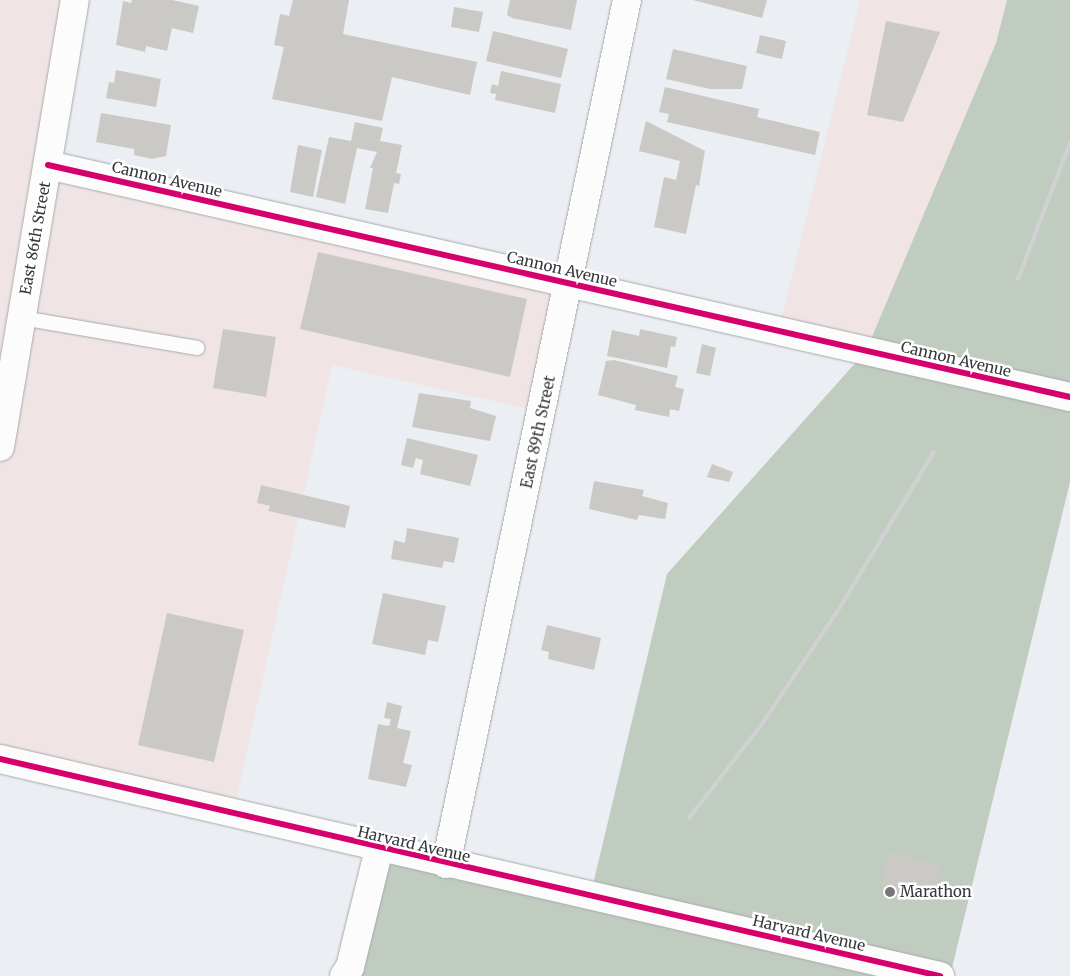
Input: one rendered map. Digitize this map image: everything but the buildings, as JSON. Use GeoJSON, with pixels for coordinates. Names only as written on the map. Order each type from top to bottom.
{"type":"FeatureCollection","features":[{"type":"Feature","properties":{"kind":"street","name":"East 86th Street"},"geometry":{"type":"LineString","coordinates":[[0,446],[75,0]]}},
{"type":"Feature","properties":{"kind":"street","name":"East 89th Street"},"geometry":{"type":"LineString","coordinates":[[446,864],[627,0]]}},
{"type":"Feature","properties":{"kind":"street","name":"Cannon Avenue"},"geometry":{"type":"LineString","coordinates":[[48,165],[1070,396]]}},
{"type":"Feature","properties":{"kind":"street","name":"Harvard Avenue"},"geometry":{"type":"LineString","coordinates":[[0,759],[446,864],[940,976]]}},
{"type":"Feature","properties":{"kind":"street"},"geometry":{"type":"LineString","coordinates":[[344,976],[350,967],[379,848]]}},
{"type":"Feature","properties":{"kind":"lane"},"geometry":{"type":"LineString","coordinates":[[22,318],[197,348]]}},
{"type":"Feature","properties":{"kind":"shaded area"},"geometry":{"type":"Polygon","coordinates":[[[0,0],[75,0],[48,165],[569,284],[542,412],[332,365],[233,814],[0,759],[0,0]]]}},
{"type":"Feature","properties":{"kind":"shaded area"},"geometry":{"type":"Polygon","coordinates":[[[860,0],[1007,0],[996,43],[866,351],[778,332],[860,0]]]}},
{"type":"Feature","properties":{"kind":"green space"},"geometry":{"type":"Polygon","coordinates":[[[1007,0],[1070,0],[1070,482],[950,976],[344,976],[379,849],[590,897],[667,574],[866,351],[996,43],[1007,0]]]}},
{"type":"Feature","properties":{"kind":"railway"},"geometry":{"type":"LineString","coordinates":[[1018,279],[1070,143]]}},
{"type":"Feature","properties":{"kind":"railway"},"geometry":{"type":"LineString","coordinates":[[689,818],[762,724],[837,612],[934,452]]}},
{"type":"Feature","properties":{"kind":"cycle path"},"geometry":{"type":"LineString","coordinates":[[48,165],[1070,397]]}},
{"type":"Feature","properties":{"kind":"cycle path"},"geometry":{"type":"LineString","coordinates":[[0,759],[940,976]]}},
{"type":"Feature","properties":{"kind":"place","name":"Marathon"},"geometry":{"type":"Point","coordinates":[890,892]}}]}
